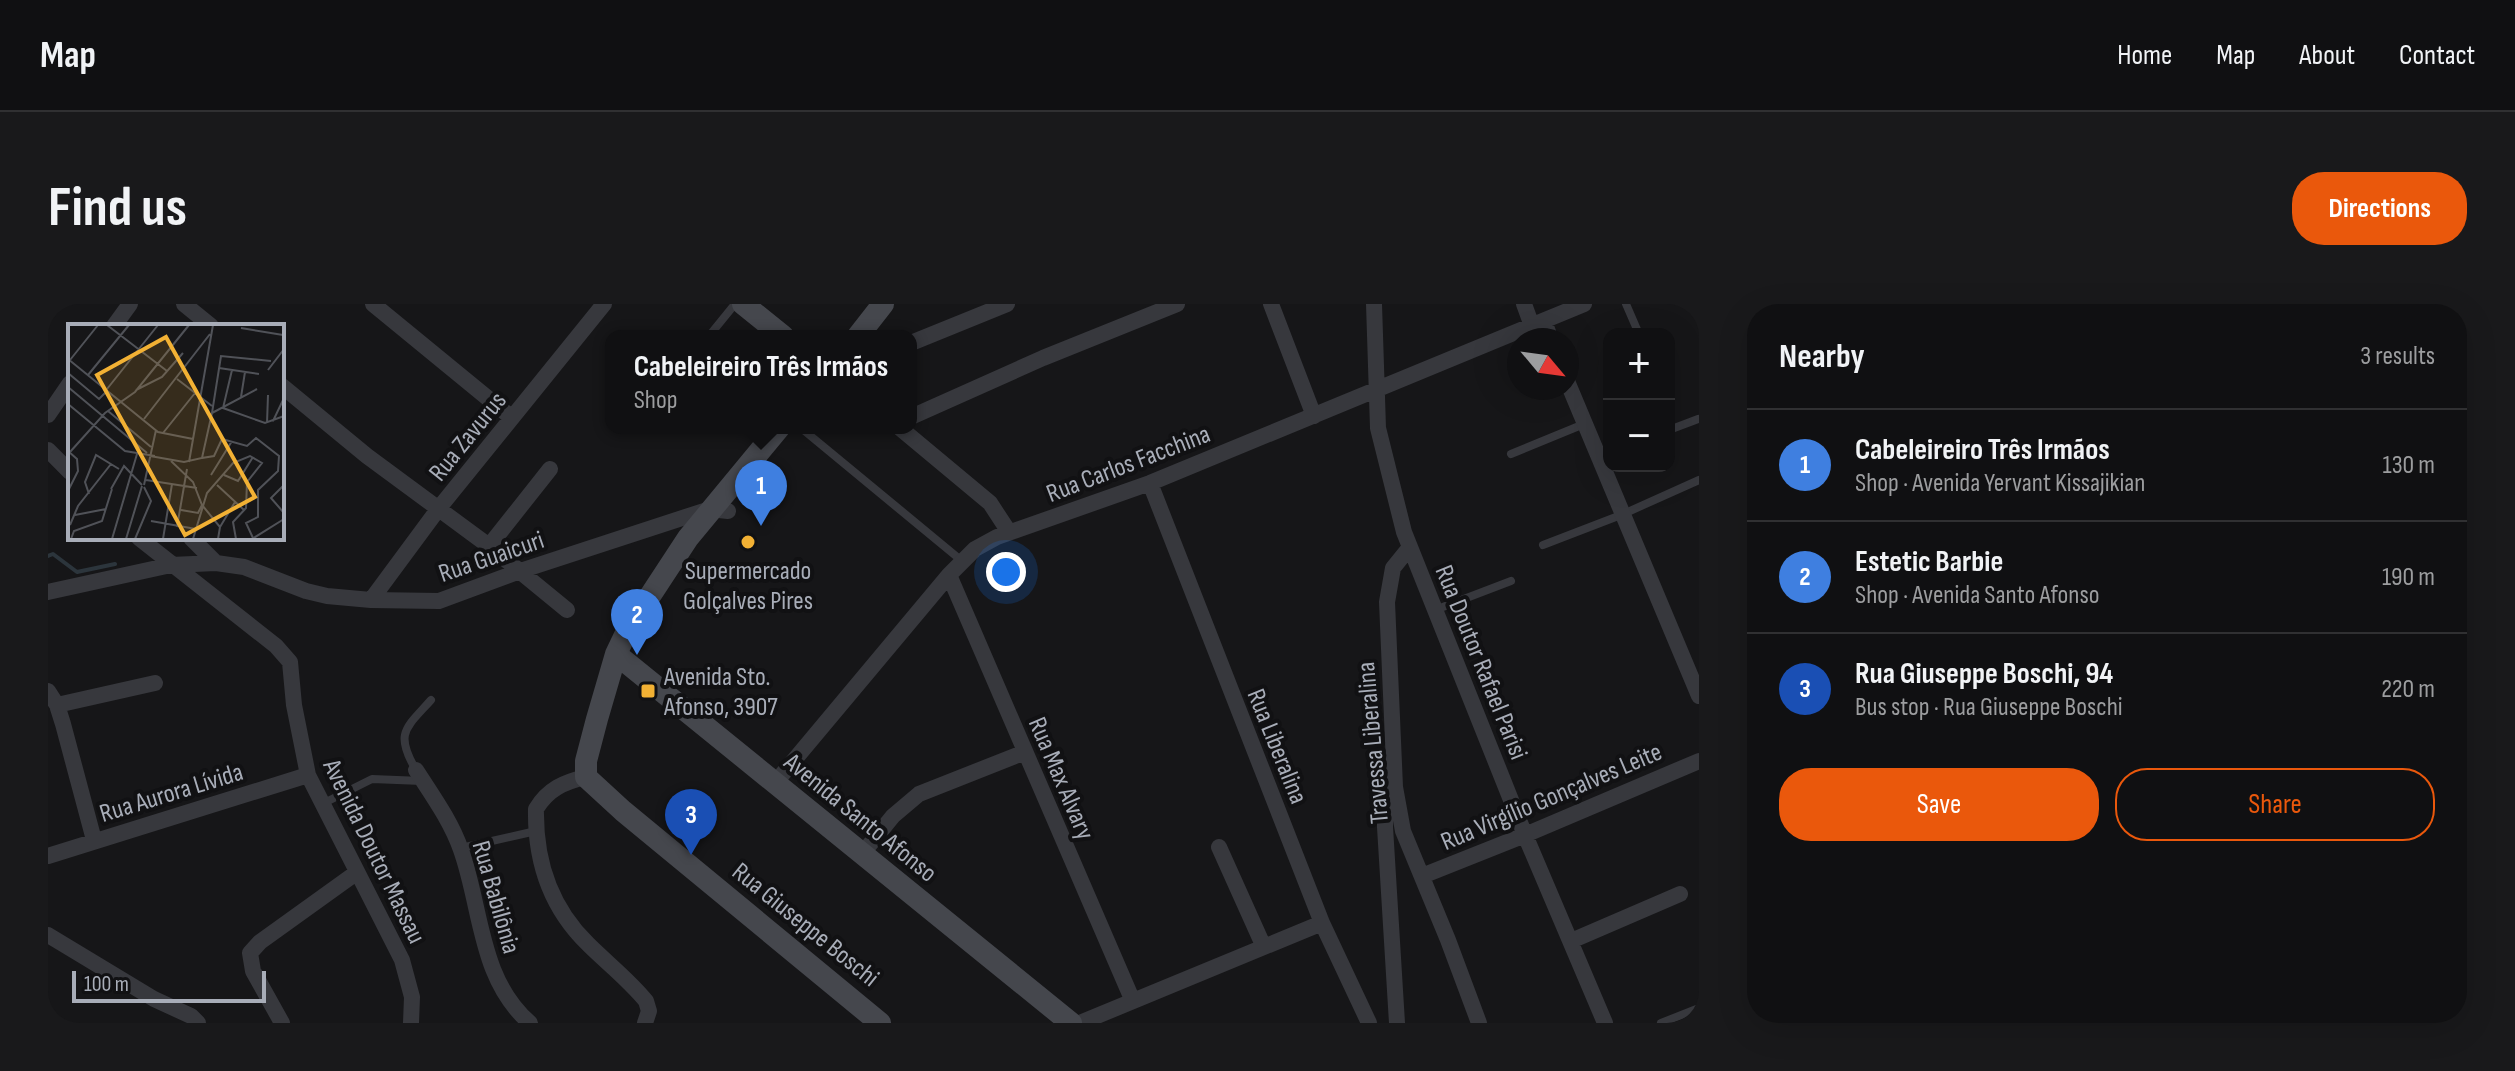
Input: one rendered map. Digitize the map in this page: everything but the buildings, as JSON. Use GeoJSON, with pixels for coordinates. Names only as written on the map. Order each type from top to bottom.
{"type":"FeatureCollection","features":[{"type":"Feature","properties":{"kind":"main road"},"geometry":{"type":"LineString","coordinates":[[743,304],[776,330]]}},
{"type":"Feature","properties":{"kind":"main road"},"geometry":{"type":"LineString","coordinates":[[863,330],[883,304]]}},
{"type":"Feature","properties":{"kind":"main road"},"geometry":{"type":"LineString","coordinates":[[719,510],[775,434]]}},
{"type":"Feature","properties":{"kind":"main road"},"geometry":{"type":"LineString","coordinates":[[586,777],[590,744],[616,654],[637,615],[667,571],[789,434]]}},
{"type":"Feature","properties":{"kind":"main road","name":"Avenida Santo Afonso"},"geometry":{"type":"LineString","coordinates":[[616,654],[1071,1023]]}},
{"type":"Feature","properties":{"kind":"main road","name":"Rua Giuseppe Boschi"},"geometry":{"type":"LineString","coordinates":[[586,777],[880,1023]]}},
{"type":"Feature","properties":{"kind":"street"},"geometry":{"type":"LineString","coordinates":[[115,324],[130,304]]}},
{"type":"Feature","properties":{"kind":"street"},"geometry":{"type":"LineString","coordinates":[[184,304],[209,324]]}},
{"type":"Feature","properties":{"kind":"street"},"geometry":{"type":"LineString","coordinates":[[373,304],[512,418]]}},
{"type":"Feature","properties":{"kind":"street","name":"Rua Zavurus"},"geometry":{"type":"LineString","coordinates":[[371,600],[439,508],[604,304]]}},
{"type":"Feature","properties":{"kind":"street"},"geometry":{"type":"LineString","coordinates":[[917,341],[1007,304]]}},
{"type":"Feature","properties":{"kind":"street"},"geometry":{"type":"LineString","coordinates":[[917,414],[1043,358],[1177,304]]}},
{"type":"Feature","properties":{"kind":"street"},"geometry":{"type":"LineString","coordinates":[[1271,304],[1314,416]]}},
{"type":"Feature","properties":{"kind":"street","name":"Rua Doutor Rafael Parisi"},"geometry":{"type":"LineString","coordinates":[[1374,304],[1378,428],[1385,464],[1410,547],[1525,835],[1605,1023]]}},
{"type":"Feature","properties":{"kind":"street"},"geometry":{"type":"LineString","coordinates":[[1524,304],[1542,328]]}},
{"type":"Feature","properties":{"kind":"street","name":"Rua Carlos Facchina"},"geometry":{"type":"LineString","coordinates":[[775,783],[949,575],[975,549],[1009,532],[1150,483],[1584,304]]}},
{"type":"Feature","properties":{"kind":"street"},"geometry":{"type":"LineString","coordinates":[[48,415],[68,386]]}},
{"type":"Feature","properties":{"kind":"street"},"geometry":{"type":"LineString","coordinates":[[284,388],[367,456],[489,546],[567,610]]}},
{"type":"Feature","properties":{"kind":"street"},"geometry":{"type":"LineString","coordinates":[[1575,400],[1584,424],[1603,454]]}},
{"type":"Feature","properties":{"kind":"street"},"geometry":{"type":"LineString","coordinates":[[907,434],[990,503],[1009,532]]}},
{"type":"Feature","properties":{"kind":"street"},"geometry":{"type":"LineString","coordinates":[[48,450],[68,470]]}},
{"type":"Feature","properties":{"kind":"street"},"geometry":{"type":"LineString","coordinates":[[489,546],[550,469]]}},
{"type":"Feature","properties":{"kind":"street"},"geometry":{"type":"LineString","coordinates":[[1609,472],[1621,515],[1699,696]]}},
{"type":"Feature","properties":{"kind":"street","name":"Rua Liberalina"},"geometry":{"type":"LineString","coordinates":[[1150,483],[1322,923],[1369,1023]]}},
{"type":"Feature","properties":{"kind":"street","name":"Rua Guaicuri"},"geometry":{"type":"LineString","coordinates":[[48,592],[171,565],[216,563],[267,574],[306,591],[371,600],[439,601],[520,571],[719,510]]}},
{"type":"Feature","properties":{"kind":"street","name":"Avenida Doutor Massau"},"geometry":{"type":"LineString","coordinates":[[141,540],[276,646],[290,662],[294,705],[308,775],[402,960],[412,997],[411,1023]]}},
{"type":"Feature","properties":{"kind":"street"},"geometry":{"type":"LineString","coordinates":[[193,540],[216,563]]}},
{"type":"Feature","properties":{"kind":"street","name":"Travessa Liberalina"},"geometry":{"type":"LineString","coordinates":[[1410,547],[1393,568],[1387,602],[1395,787],[1403,831],[1479,1023]]}},
{"type":"Feature","properties":{"kind":"street","name":"Rua Max Alvary"},"geometry":{"type":"LineString","coordinates":[[949,575],[1132,999]]}},
{"type":"Feature","properties":{"kind":"street"},"geometry":{"type":"LineString","coordinates":[[94,840],[53,698],[155,683]]}},
{"type":"Feature","properties":{"kind":"street"},"geometry":{"type":"LineString","coordinates":[[862,854],[893,816],[919,794],[1025,752]]}},
{"type":"Feature","properties":{"kind":"street","name":"Rua Virgílio Gonçalves Leite"},"geometry":{"type":"LineString","coordinates":[[1422,876],[1699,761]]}},
{"type":"Feature","properties":{"kind":"street","name":"Rua Aurora Lívida"},"geometry":{"type":"LineString","coordinates":[[48,856],[308,775]]}},
{"type":"Feature","properties":{"kind":"street","name":"Rua Babilônia"},"geometry":{"type":"LineString","coordinates":[[419,776],[440,807],[461,848],[486,951],[505,998],[530,1023]]}},
{"type":"Feature","properties":{"kind":"street"},"geometry":{"type":"LineString","coordinates":[[586,777],[559,785],[541,800],[536,809],[545,878],[555,903],[568,923],[646,1001],[649,1011],[645,1023]]}},
{"type":"Feature","properties":{"kind":"street"},"geometry":{"type":"LineString","coordinates":[[1395,787],[1385,812],[1385,827],[1397,1023]]}},
{"type":"Feature","properties":{"kind":"street"},"geometry":{"type":"LineString","coordinates":[[1219,847],[1263,945]]}},
{"type":"Feature","properties":{"kind":"street"},"geometry":{"type":"LineString","coordinates":[[282,1023],[253,971],[249,956],[252,950],[356,873]]}},
{"type":"Feature","properties":{"kind":"street"},"geometry":{"type":"LineString","coordinates":[[1571,941],[1680,894]]}},
{"type":"Feature","properties":{"kind":"street"},"geometry":{"type":"LineString","coordinates":[[1080,1023],[1322,923]]}},
{"type":"Feature","properties":{"kind":"street"},"geometry":{"type":"LineString","coordinates":[[48,935],[154,999],[191,1016],[198,1023]]}},
{"type":"Feature","properties":{"kind":"lane"},"geometry":{"type":"LineString","coordinates":[[714,330],[735,304]]}},
{"type":"Feature","properties":{"kind":"lane"},"geometry":{"type":"LineString","coordinates":[[1626,304],[1636,328]]}},
{"type":"Feature","properties":{"kind":"lane"},"geometry":{"type":"LineString","coordinates":[[1675,428],[1698,419]]}},
{"type":"Feature","properties":{"kind":"lane"},"geometry":{"type":"LineString","coordinates":[[1511,454],[1584,424]]}},
{"type":"Feature","properties":{"kind":"lane"},"geometry":{"type":"LineString","coordinates":[[808,434],[962,561]]}},
{"type":"Feature","properties":{"kind":"lane"},"geometry":{"type":"LineString","coordinates":[[1543,545],[1699,480]]}},
{"type":"Feature","properties":{"kind":"lane"},"geometry":{"type":"LineString","coordinates":[[1435,610],[1511,581]]}},
{"type":"Feature","properties":{"kind":"lane","name":"Rua Babilônia"},"geometry":{"type":"LineString","coordinates":[[419,776],[404,749],[405,732],[431,700]]}},
{"type":"Feature","properties":{"kind":"lane"},"geometry":{"type":"LineString","coordinates":[[321,805],[372,779],[419,776]]}},
{"type":"Feature","properties":{"kind":"lane"},"geometry":{"type":"LineString","coordinates":[[461,848],[537,830]]}},
{"type":"Feature","properties":{"kind":"lane"},"geometry":{"type":"LineString","coordinates":[[1661,1023],[1699,1008]]}},
{"type":"Feature","properties":{"kind":"waterway"},"geometry":{"type":"LineString","coordinates":[[48,556],[53,554],[77,572],[115,564]]}},
{"type":"Feature","properties":{"kind":"place","name":"Cabeleireiro Três Irmãos"},"geometry":{"type":"Point","coordinates":[761,526]}},
{"type":"Feature","properties":{"kind":"place","name":"Supermercado Golçalves Pires"},"geometry":{"type":"Point","coordinates":[748,542]}},
{"type":"Feature","properties":{"kind":"place","name":"Estetic Barbie"},"geometry":{"type":"Point","coordinates":[637,655]}},
{"type":"Feature","properties":{"kind":"place","name":"Avenida Sto. Afonso, 3907"},"geometry":{"type":"Point","coordinates":[648,691]}},
{"type":"Feature","properties":{"kind":"place","name":"Rua Giuseppe Boschi, 94"},"geometry":{"type":"Point","coordinates":[691,855]}}]}
